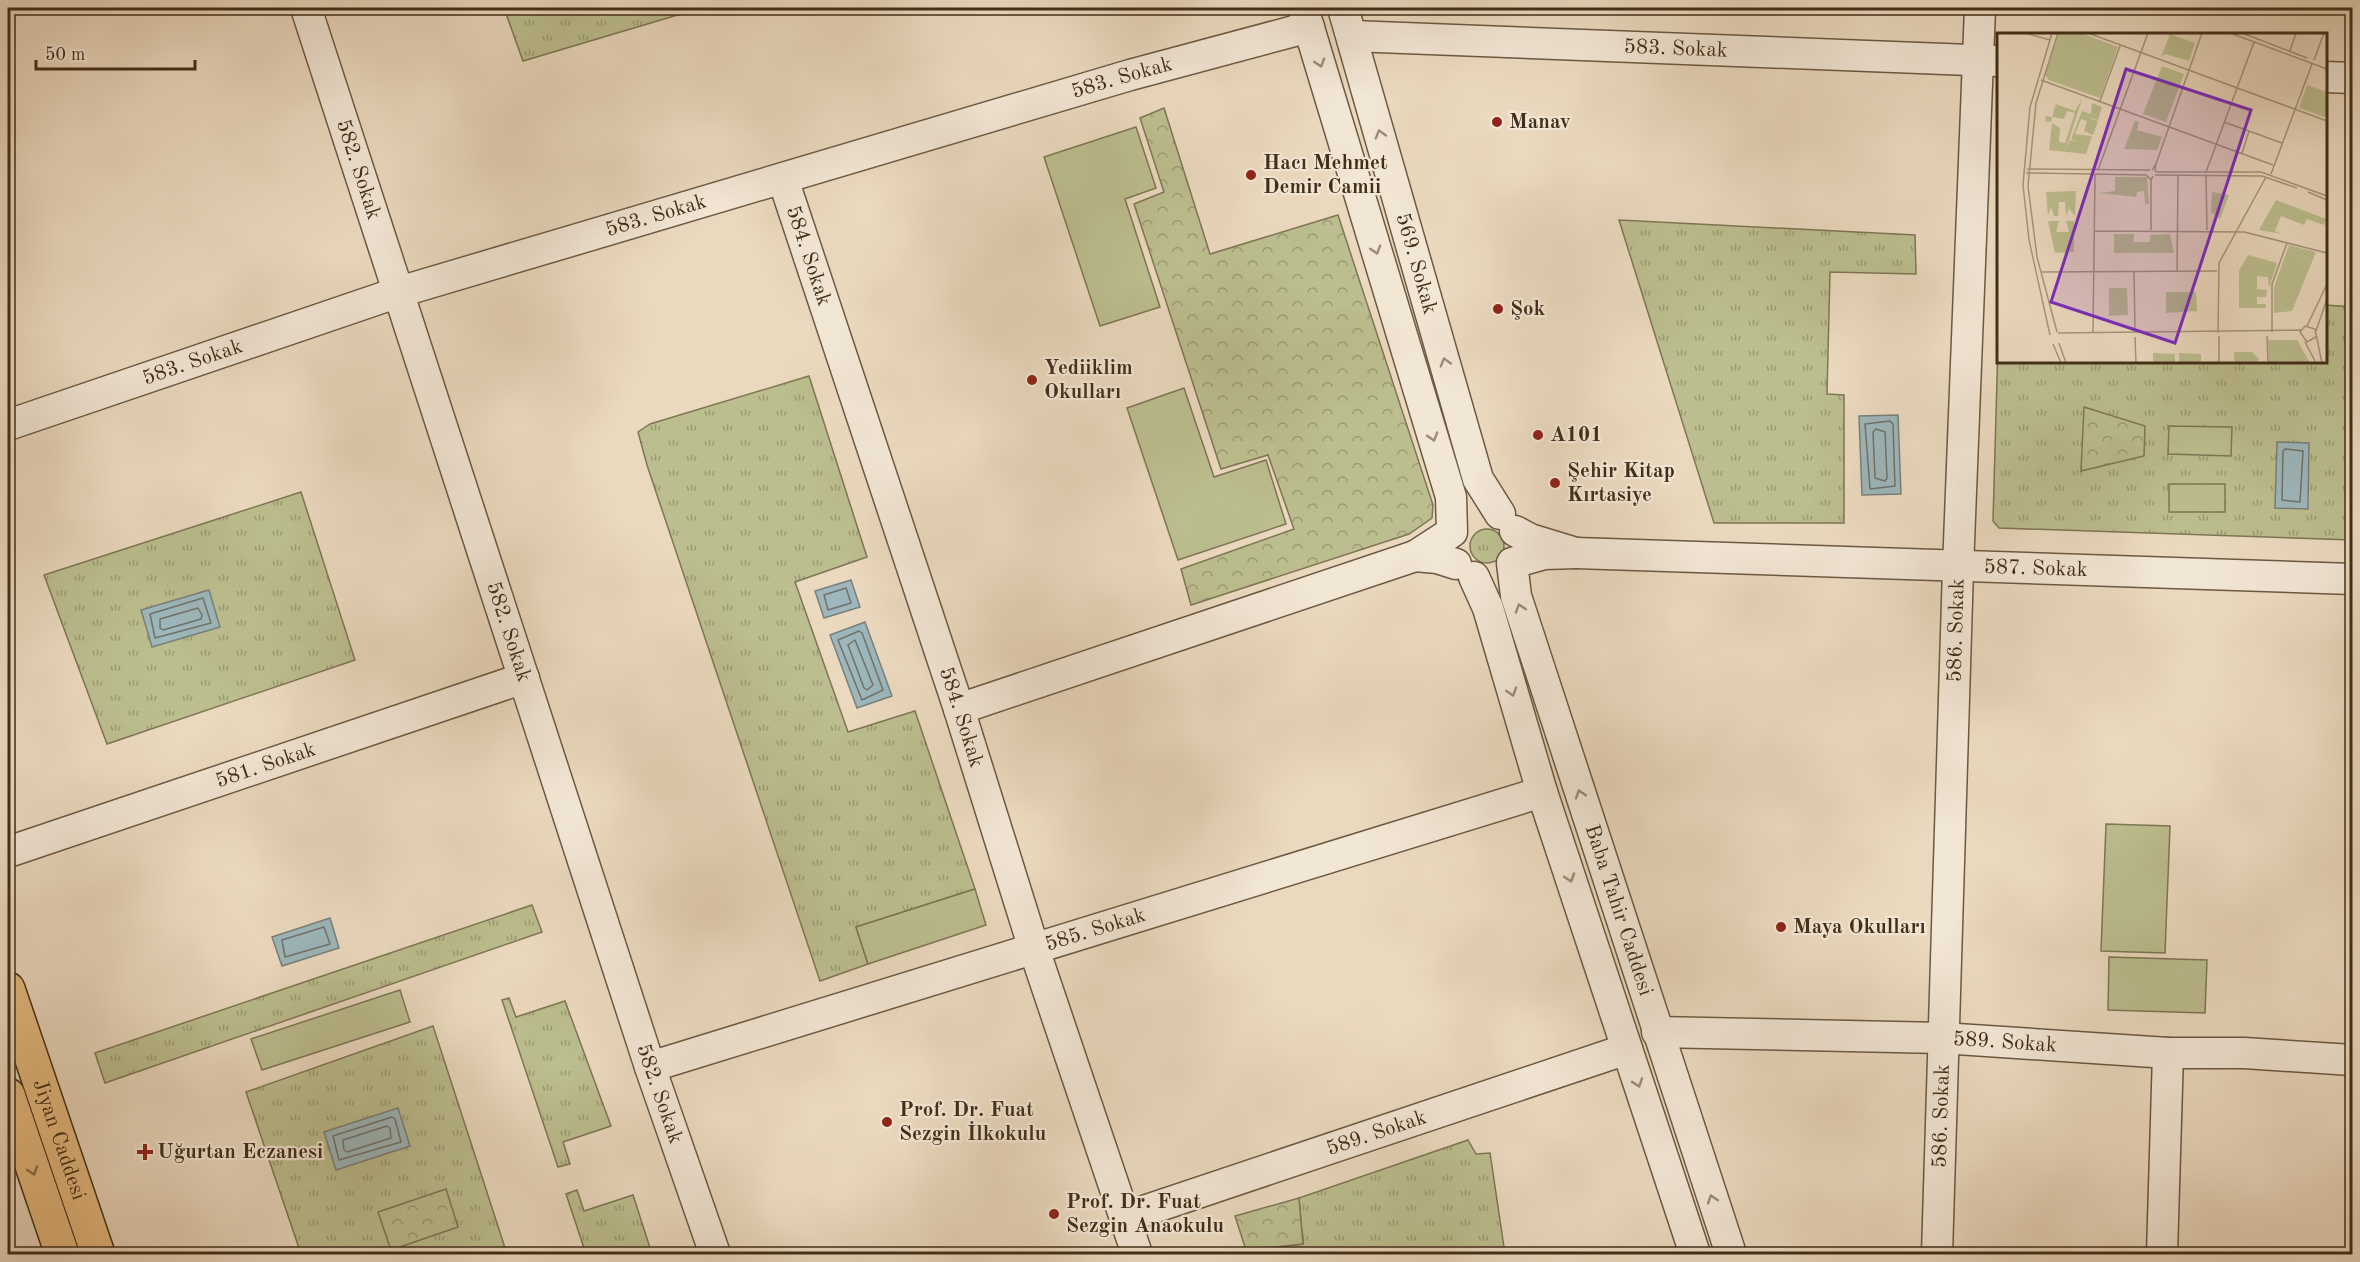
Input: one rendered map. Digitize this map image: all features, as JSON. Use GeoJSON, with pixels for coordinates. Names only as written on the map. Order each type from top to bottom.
{"type":"FeatureCollection","features":[{"type":"Feature","properties":{"kind":"main road","name":"Jiyan Caddesi"},"geometry":{"type":"LineString","coordinates":[[8,990],[98,1254]]}},
{"type":"Feature","properties":{"kind":"main road","name":"Jiyan Caddesi"},"geometry":{"type":"LineString","coordinates":[[8,1095],[62,1254]]}},
{"type":"Feature","properties":{"kind":"street","name":"582. Sokak"},"geometry":{"type":"LineString","coordinates":[[306,8],[650,1067],[715,1254]]}},
{"type":"Feature","properties":{"kind":"street","name":"569. Sokak"},"geometry":{"type":"LineString","coordinates":[[1343,8],[1478,479],[1508,523]]}},
{"type":"Feature","properties":{"kind":"street","name":"586. Sokak"},"geometry":{"type":"LineString","coordinates":[[1937,1254],[1958,568],[1988,61],[1980,8]]}},
{"type":"Feature","properties":{"kind":"street","name":"583. Sokak"},"geometry":{"type":"LineString","coordinates":[[8,425],[399,292],[1130,75],[1306,17]]}},
{"type":"Feature","properties":{"kind":"street"},"geometry":{"type":"LineString","coordinates":[[1306,17],[1451,497],[1450,543],[1465,570]]}},
{"type":"Feature","properties":{"kind":"street","name":"583. Sokak"},"geometry":{"type":"LineString","coordinates":[[1352,36],[1988,61]]}},
{"type":"Feature","properties":{"kind":"street"},"geometry":{"type":"LineString","coordinates":[[2327,77],[2352,78]]}},
{"type":"Feature","properties":{"kind":"street","name":"584. Sokak"},"geometry":{"type":"LineString","coordinates":[[783,179],[958,709],[1034,949],[1137,1254]]}},
{"type":"Feature","properties":{"kind":"street"},"geometry":{"type":"LineString","coordinates":[[958,709],[1415,556],[1452,532],[1467,514],[1490,511],[1530,539],[1576,553]]}},
{"type":"Feature","properties":{"kind":"street"},"geometry":{"type":"LineString","coordinates":[[1415,556],[1437,558],[1465,570],[1495,576],[1512,562],[1517,553],[1508,523]]}},
{"type":"Feature","properties":{"kind":"street"},"geometry":{"type":"LineString","coordinates":[[1512,562],[1544,554],[1576,553]]}},
{"type":"Feature","properties":{"kind":"street","name":"587. Sokak"},"geometry":{"type":"LineString","coordinates":[[1576,553],[1958,568],[2352,579]]}},
{"type":"Feature","properties":{"kind":"street","name":"Baba Tahir Caddesi"},"geometry":{"type":"LineString","coordinates":[[1512,562],[1516,596],[1731,1254]]}},
{"type":"Feature","properties":{"kind":"street","name":"Baba Tahir Caddesi"},"geometry":{"type":"LineString","coordinates":[[1465,570],[1488,608],[1542,792],[1695,1254]]}},
{"type":"Feature","properties":{"kind":"street","name":"581. Sokak"},"geometry":{"type":"LineString","coordinates":[[8,852],[524,678]]}},
{"type":"Feature","properties":{"kind":"street","name":"585. Sokak"},"geometry":{"type":"LineString","coordinates":[[650,1067],[1542,792]]}},
{"type":"Feature","properties":{"kind":"street","name":"589. Sokak"},"geometry":{"type":"LineString","coordinates":[[1657,1032],[1942,1038],[2168,1053],[2244,1053],[2352,1060]]}},
{"type":"Feature","properties":{"kind":"street","name":"589. Sokak"},"geometry":{"type":"LineString","coordinates":[[1126,1217],[1627,1048]]}},
{"type":"Feature","properties":{"kind":"street"},"geometry":{"type":"LineString","coordinates":[[2162,1254],[2168,1053]]}},
{"type":"Feature","properties":{"kind":"green space"},"geometry":{"type":"Polygon","coordinates":[[[504,8],[701,8],[523,61],[504,8]]]}},
{"type":"Feature","properties":{"kind":"green space"},"geometry":{"type":"Polygon","coordinates":[[[1164,108],[1210,254],[1338,215],[1433,505],[1432,518],[1409,534],[1191,605],[1181,569],[1294,529],[1268,455],[1221,469],[1134,204],[1164,192],[1140,118],[1164,108]]]}},
{"type":"Feature","properties":{"kind":"green space"},"geometry":{"type":"Polygon","coordinates":[[[1136,127],[1156,188],[1125,199],[1160,307],[1100,326],[1044,157],[1136,127]]]}},
{"type":"Feature","properties":{"kind":"green space"},"geometry":{"type":"Polygon","coordinates":[[[1619,220],[1915,235],[1916,274],[1830,272],[1827,394],[1844,395],[1844,523],[1714,523],[1619,220]]]}},
{"type":"Feature","properties":{"kind":"green space"},"geometry":{"type":"Polygon","coordinates":[[[2327,305],[2352,307],[2352,540],[1999,528],[1993,521],[1997,363],[2327,363],[2327,305]]]}},
{"type":"Feature","properties":{"kind":"green space"},"geometry":{"type":"Polygon","coordinates":[[[809,376],[867,557],[795,582],[848,732],[915,711],[975,889],[856,927],[868,964],[820,981],[647,465],[638,432],[650,424],[809,376]]]}},
{"type":"Feature","properties":{"kind":"green space"},"geometry":{"type":"Polygon","coordinates":[[[1184,388],[1214,477],[1266,460],[1286,524],[1178,560],[1127,408],[1184,388]]]}},
{"type":"Feature","properties":{"kind":"green space"},"geometry":{"type":"Polygon","coordinates":[[[2084,407],[2145,426],[2144,456],[2081,471],[2084,407]]]}},
{"type":"Feature","properties":{"kind":"green space"},"geometry":{"type":"Polygon","coordinates":[[[2169,426],[2232,427],[2231,456],[2168,454],[2169,426]]]}},
{"type":"Feature","properties":{"kind":"green space"},"geometry":{"type":"Polygon","coordinates":[[[2169,484],[2225,484],[2225,512],[2169,512],[2169,484]]]}},
{"type":"Feature","properties":{"kind":"green space"},"geometry":{"type":"Polygon","coordinates":[[[301,492],[355,660],[107,744],[44,575],[301,492]]]}},
{"type":"Feature","properties":{"kind":"green space"},"geometry":{"type":"Polygon","coordinates":[[[1487,529],[1499,534],[1504,546],[1499,558],[1487,563],[1475,558],[1470,546],[1475,534],[1487,529]]]}},
{"type":"Feature","properties":{"kind":"green space"},"geometry":{"type":"Polygon","coordinates":[[[2106,824],[2170,826],[2165,953],[2101,951],[2106,824]]]}},
{"type":"Feature","properties":{"kind":"green space"},"geometry":{"type":"Polygon","coordinates":[[[975,889],[986,925],[868,964],[856,927],[975,889]]]}},
{"type":"Feature","properties":{"kind":"green space"},"geometry":{"type":"Polygon","coordinates":[[[532,905],[542,932],[105,1083],[95,1053],[532,905]]]}},
{"type":"Feature","properties":{"kind":"green space"},"geometry":{"type":"Polygon","coordinates":[[[2109,957],[2207,960],[2205,1013],[2108,1010],[2109,957]]]}},
{"type":"Feature","properties":{"kind":"green space"},"geometry":{"type":"Polygon","coordinates":[[[400,990],[410,1022],[262,1070],[251,1039],[400,990]]]}},
{"type":"Feature","properties":{"kind":"green space"},"geometry":{"type":"Polygon","coordinates":[[[509,998],[516,1017],[565,1001],[611,1126],[563,1142],[570,1164],[558,1167],[502,1000],[509,998]]]}},
{"type":"Feature","properties":{"kind":"green space"},"geometry":{"type":"Polygon","coordinates":[[[433,1026],[507,1254],[301,1254],[246,1092],[433,1026]]]}},
{"type":"Feature","properties":{"kind":"green space"},"geometry":{"type":"Polygon","coordinates":[[[1468,1140],[1476,1154],[1490,1153],[1505,1254],[1270,1254],[1271,1248],[1303,1244],[1299,1198],[1468,1140]]]}},
{"type":"Feature","properties":{"kind":"green space"},"geometry":{"type":"Polygon","coordinates":[[[446,1189],[458,1227],[391,1250],[378,1212],[446,1189]]]}},
{"type":"Feature","properties":{"kind":"green space"},"geometry":{"type":"Polygon","coordinates":[[[577,1190],[584,1211],[633,1195],[652,1254],[586,1254],[566,1194],[577,1190]]]}},
{"type":"Feature","properties":{"kind":"green space"},"geometry":{"type":"Polygon","coordinates":[[[1299,1198],[1303,1244],[1246,1250],[1235,1216],[1299,1198]]]}},
{"type":"Feature","properties":{"kind":"water"},"geometry":{"type":"Polygon","coordinates":[[[1898,415],[1901,494],[1862,495],[1859,416],[1898,415]]]}},
{"type":"Feature","properties":{"kind":"water"},"geometry":{"type":"Polygon","coordinates":[[[2277,442],[2309,443],[2308,509],[2275,508],[2277,442]]]}},
{"type":"Feature","properties":{"kind":"water"},"geometry":{"type":"Polygon","coordinates":[[[851,580],[860,607],[824,618],[815,591],[851,580]]]}},
{"type":"Feature","properties":{"kind":"water"},"geometry":{"type":"Polygon","coordinates":[[[209,590],[220,627],[152,647],[141,610],[209,590]]]}},
{"type":"Feature","properties":{"kind":"water"},"geometry":{"type":"Polygon","coordinates":[[[865,622],[892,696],[857,708],[830,635],[865,622]]]}},
{"type":"Feature","properties":{"kind":"water"},"geometry":{"type":"Polygon","coordinates":[[[330,918],[339,948],[282,966],[272,937],[330,918]]]}},
{"type":"Feature","properties":{"kind":"water"},"geometry":{"type":"Polygon","coordinates":[[[398,1108],[410,1146],[336,1170],[324,1132],[398,1108]]]}},
{"type":"Feature","properties":{"kind":"place","name":"Manav"},"geometry":{"type":"Point","coordinates":[1497,122]}},
{"type":"Feature","properties":{"kind":"place","name":"Hacı Mehmet Demir Camii"},"geometry":{"type":"Point","coordinates":[1251,175]}},
{"type":"Feature","properties":{"kind":"place","name":"Şok"},"geometry":{"type":"Point","coordinates":[1498,309]}},
{"type":"Feature","properties":{"kind":"place","name":"Yediiklim Okulları"},"geometry":{"type":"Point","coordinates":[1032,380]}},
{"type":"Feature","properties":{"kind":"place","name":"A101"},"geometry":{"type":"Point","coordinates":[1538,435]}},
{"type":"Feature","properties":{"kind":"place","name":"Şehir Kitap Kırtasiye"},"geometry":{"type":"Point","coordinates":[1555,483]}},
{"type":"Feature","properties":{"kind":"place","name":"Maya Okulları"},"geometry":{"type":"Point","coordinates":[1781,927]}},
{"type":"Feature","properties":{"kind":"place","name":"Prof. Dr. Fuat Sezgin İlkokulu"},"geometry":{"type":"Point","coordinates":[887,1122]}},
{"type":"Feature","properties":{"kind":"place","name":"Uğurtan Eczanesi"},"geometry":{"type":"Point","coordinates":[145,1152]}},
{"type":"Feature","properties":{"kind":"place","name":"Prof. Dr. Fuat Sezgin Anaokulu"},"geometry":{"type":"Point","coordinates":[1054,1214]}}]}
